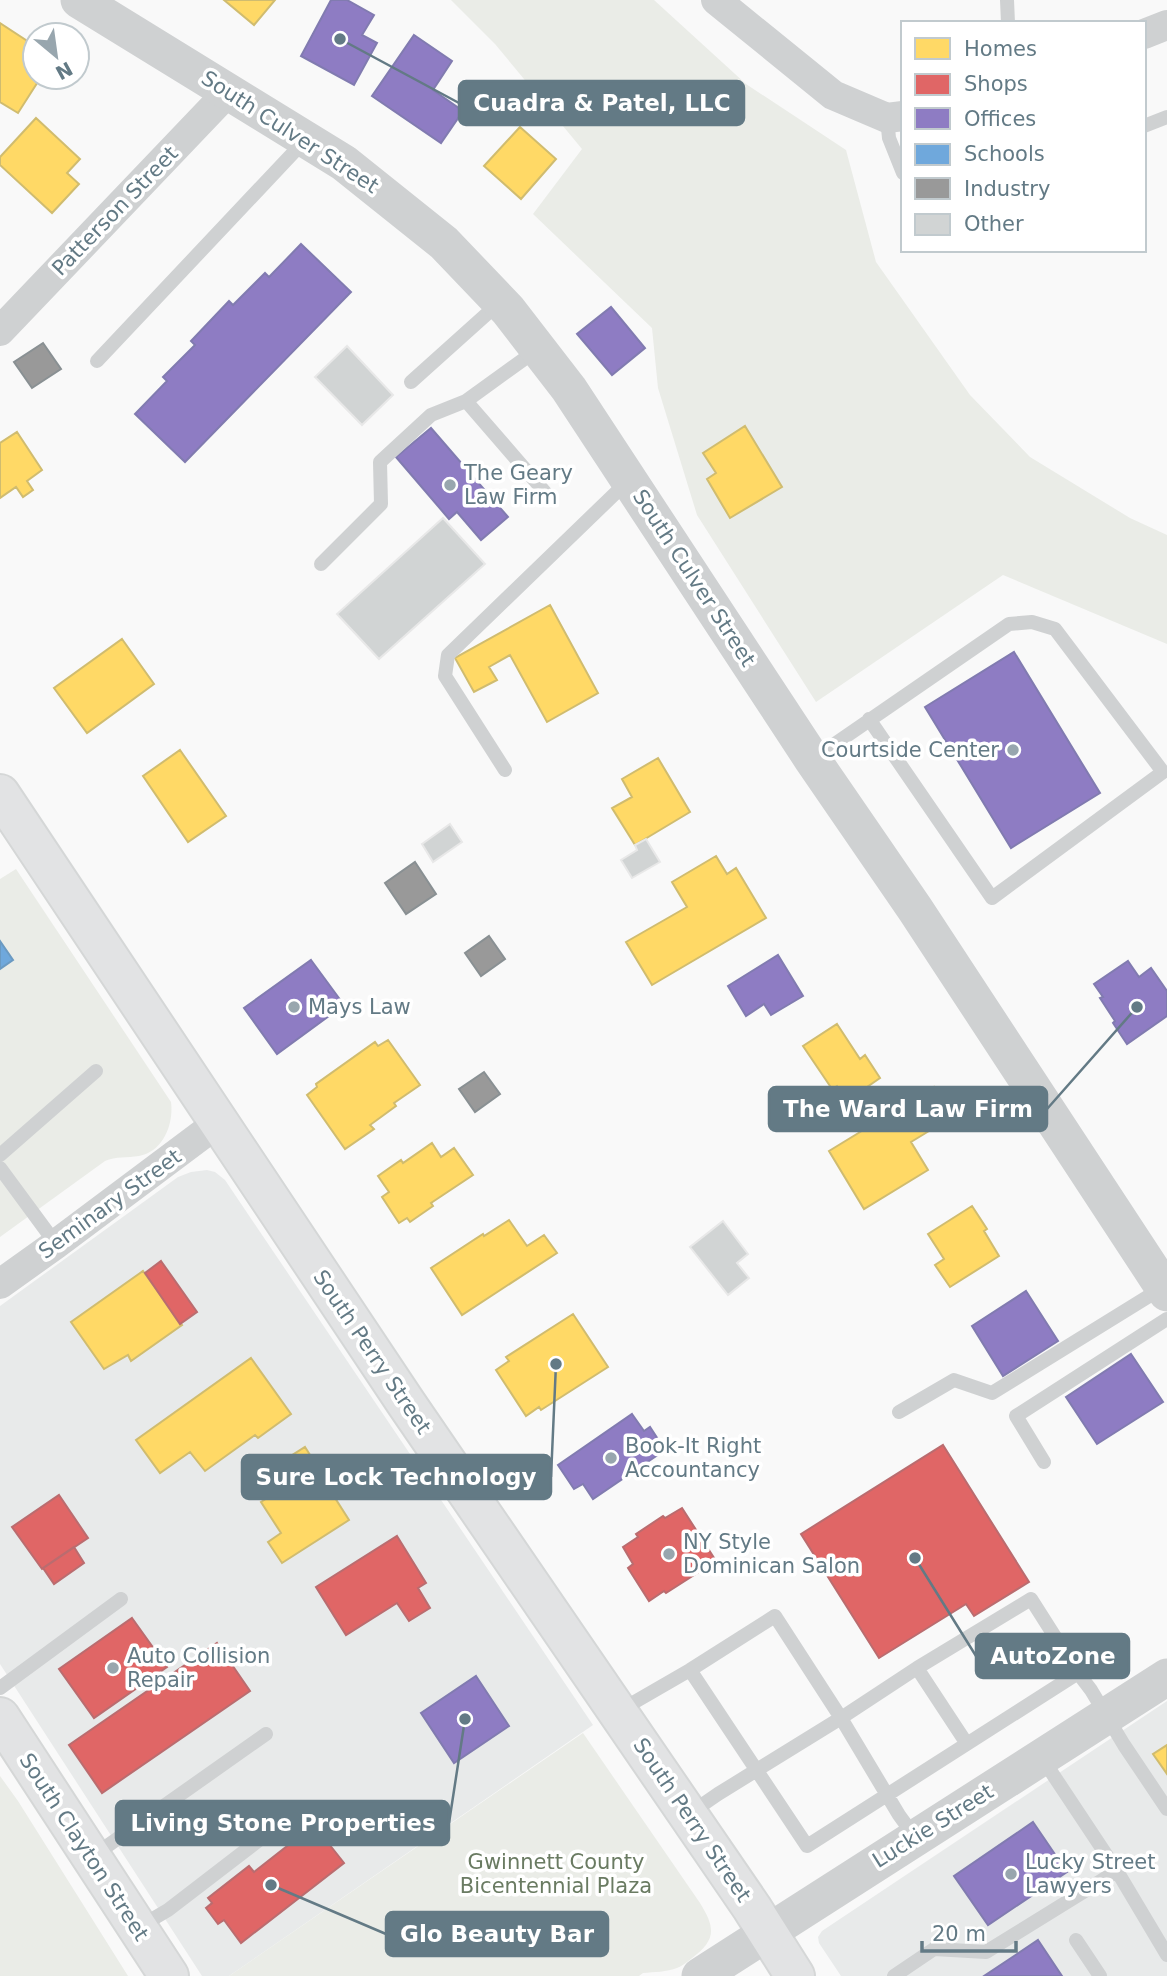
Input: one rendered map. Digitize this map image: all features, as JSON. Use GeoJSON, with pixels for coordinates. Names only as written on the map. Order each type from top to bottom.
{"type":"FeatureCollection","features":[{"type":"Feature","properties":{"kind":"main road","name":"South Perry Street"},"geometry":{"type":"LineString","coordinates":[[5,814],[219,1122],[795,1976]]}},
{"type":"Feature","properties":{"kind":"main road","name":"South Clayton Street"},"geometry":{"type":"LineString","coordinates":[[4,1730],[92,1857],[169,1976]]}},
{"type":"Feature","properties":{"kind":"street","name":"South Culver Street"},"geometry":{"type":"LineString","coordinates":[[79,0],[344,163],[444,243],[500,302],[569,389],[811,759],[915,908],[1166,1300]]}},
{"type":"Feature","properties":{"kind":"street"},"geometry":{"type":"LineString","coordinates":[[716,0],[832,96],[895,117]]}},
{"type":"Feature","properties":{"kind":"street"},"geometry":{"type":"LineString","coordinates":[[1146,33],[1167,25]]}},
{"type":"Feature","properties":{"kind":"street","name":"Patterson Street"},"geometry":{"type":"LineString","coordinates":[[0,331],[229,91]]}},
{"type":"Feature","properties":{"kind":"street","name":"Seminary Street"},"geometry":{"type":"LineString","coordinates":[[0,1284],[219,1122]]}},
{"type":"Feature","properties":{"kind":"street","name":"Luckie Street"},"geometry":{"type":"LineString","coordinates":[[700,1976],[1167,1676]]}},
{"type":"Feature","properties":{"kind":"lane"},"geometry":{"type":"LineString","coordinates":[[1007,0],[1008,21]]}},
{"type":"Feature","properties":{"kind":"lane"},"geometry":{"type":"LineString","coordinates":[[895,117],[889,138],[901,168]]}},
{"type":"Feature","properties":{"kind":"lane"},"geometry":{"type":"LineString","coordinates":[[1146,125],[1167,117]]}},
{"type":"Feature","properties":{"kind":"lane"},"geometry":{"type":"LineString","coordinates":[[97,361],[294,152],[304,137]]}},
{"type":"Feature","properties":{"kind":"lane"},"geometry":{"type":"LineString","coordinates":[[411,382],[500,302]]}},
{"type":"Feature","properties":{"kind":"lane"},"geometry":{"type":"LineString","coordinates":[[321,565],[381,504],[380,462],[431,415],[466,401],[539,349]]}},
{"type":"Feature","properties":{"kind":"lane"},"geometry":{"type":"LineString","coordinates":[[466,401],[550,498]]}},
{"type":"Feature","properties":{"kind":"lane"},"geometry":{"type":"LineString","coordinates":[[505,770],[445,676],[448,655],[629,480]]}},
{"type":"Feature","properties":{"kind":"lane"},"geometry":{"type":"LineString","coordinates":[[811,759],[869,719],[1009,624],[1032,622],[1055,629],[1163,772],[992,898],[869,719]]}},
{"type":"Feature","properties":{"kind":"lane"},"geometry":{"type":"LineString","coordinates":[[0,1155],[96,1071]]}},
{"type":"Feature","properties":{"kind":"lane"},"geometry":{"type":"LineString","coordinates":[[0,1168],[56,1244]]}},
{"type":"Feature","properties":{"kind":"lane"},"geometry":{"type":"LineString","coordinates":[[899,1412],[954,1380],[992,1392],[1166,1300]]}},
{"type":"Feature","properties":{"kind":"lane"},"geometry":{"type":"LineString","coordinates":[[1044,1462],[1016,1416],[1166,1300]]}},
{"type":"Feature","properties":{"kind":"lane"},"geometry":{"type":"LineString","coordinates":[[0,1688],[121,1599]]}},
{"type":"Feature","properties":{"kind":"lane"},"geometry":{"type":"LineString","coordinates":[[688,1815],[917,1668],[1031,1599],[1167,1809]]}},
{"type":"Feature","properties":{"kind":"lane"},"geometry":{"type":"LineString","coordinates":[[618,1712],[775,1616],[915,1837]]}},
{"type":"Feature","properties":{"kind":"lane"},"geometry":{"type":"LineString","coordinates":[[917,1668],[967,1744]]}},
{"type":"Feature","properties":{"kind":"lane"},"geometry":{"type":"LineString","coordinates":[[690,1670],[807,1846],[1078,1673]]}},
{"type":"Feature","properties":{"kind":"lane"},"geometry":{"type":"LineString","coordinates":[[92,1857],[266,1734]]}},
{"type":"Feature","properties":{"kind":"lane"},"geometry":{"type":"LineString","coordinates":[[1041,1758],[1117,1871],[1167,1955]]}},
{"type":"Feature","properties":{"kind":"lane"},"geometry":{"type":"LineString","coordinates":[[138,1928],[169,1910],[298,1810]]}},
{"type":"Feature","properties":{"kind":"lane"},"geometry":{"type":"LineString","coordinates":[[894,1976],[934,1949],[986,1952],[1117,1871]]}},
{"type":"Feature","properties":{"kind":"lane"},"geometry":{"type":"LineString","coordinates":[[1076,1940],[1100,1976]]}},
{"type":"Feature","properties":{"kind":"shaded area"},"geometry":{"type":"Polygon","coordinates":[[[207,1170],[215,1172],[225,1180],[593,1725],[229,1976],[202,1976],[0,1664],[0,1306],[178,1177],[207,1170]]]}},
{"type":"Feature","properties":{"kind":"shaded area"},"geometry":{"type":"Polygon","coordinates":[[[1167,1701],[1167,1976],[841,1976],[819,1943],[818,1937],[822,1931],[1167,1701]]]}},
{"type":"Feature","properties":{"kind":"green space"},"geometry":{"type":"Polygon","coordinates":[[[451,0],[654,0],[746,84],[846,150],[876,262],[970,395],[1030,457],[1130,518],[1167,535],[1167,644],[1003,575],[816,702],[697,515],[658,388],[652,328],[533,214],[582,149],[495,44],[451,0]]]}},
{"type":"Feature","properties":{"kind":"green space"},"geometry":{"type":"Polygon","coordinates":[[[16,869],[171,1102],[171,1119],[165,1136],[155,1149],[139,1156],[105,1161],[0,1237],[0,879],[16,869]]]}},
{"type":"Feature","properties":{"kind":"green space","name":"Gwinnett County Bicentennial Plaza"},"geometry":{"type":"Polygon","coordinates":[[[583,1733],[709,1920],[709,1940],[684,1964],[639,1976],[229,1976],[583,1733]]]}},
{"type":"Feature","properties":{"kind":"green space"},"geometry":{"type":"Polygon","coordinates":[[[0,1776],[18,1801],[128,1976],[0,1976],[0,1776]]]}},
{"type":"Feature","properties":{"kind":"building: Homes"},"geometry":{"type":"Polygon","coordinates":[[[224,0],[275,0],[254,25],[224,0]]]}},
{"type":"Feature","properties":{"kind":"building: Homes"},"geometry":{"type":"Polygon","coordinates":[[[0,23],[21,37],[21,91],[32,91],[18,113],[0,102],[0,23]]]}},
{"type":"Feature","properties":{"kind":"building: Homes"},"geometry":{"type":"Polygon","coordinates":[[[36,118],[80,159],[67,173],[79,184],[52,213],[0,165],[0,157],[36,118]]]}},
{"type":"Feature","properties":{"kind":"building: Homes"},"geometry":{"type":"Polygon","coordinates":[[[520,127],[556,159],[521,199],[484,166],[520,127]]]}},
{"type":"Feature","properties":{"kind":"building: Homes"},"geometry":{"type":"Polygon","coordinates":[[[745,426],[782,487],[730,518],[707,479],[716,473],[703,453],[745,426]]]}},
{"type":"Feature","properties":{"kind":"building: Homes"},"geometry":{"type":"Polygon","coordinates":[[[17,432],[42,470],[27,481],[33,490],[23,497],[16,487],[0,498],[0,443],[17,432]]]}},
{"type":"Feature","properties":{"kind":"building: Homes"},"geometry":{"type":"Polygon","coordinates":[[[550,605],[598,693],[547,722],[510,655],[489,667],[497,680],[474,692],[455,658],[550,605]]]}},
{"type":"Feature","properties":{"kind":"building: Homes"},"geometry":{"type":"Polygon","coordinates":[[[122,639],[154,684],[87,733],[54,688],[122,639]]]}},
{"type":"Feature","properties":{"kind":"building: Homes"},"geometry":{"type":"Polygon","coordinates":[[[180,750],[226,816],[188,842],[143,776],[180,750]]]}},
{"type":"Feature","properties":{"kind":"building: Homes"},"geometry":{"type":"Polygon","coordinates":[[[658,758],[690,812],[635,845],[612,808],[632,797],[622,779],[658,758]]]}},
{"type":"Feature","properties":{"kind":"building: Homes"},"geometry":{"type":"Polygon","coordinates":[[[716,856],[727,874],[736,868],[766,918],[652,985],[626,942],[687,907],[672,882],[716,856]]]}},
{"type":"Feature","properties":{"kind":"building: Homes"},"geometry":{"type":"Polygon","coordinates":[[[837,1024],[860,1059],[865,1055],[880,1078],[851,1098],[846,1091],[842,1094],[837,1086],[832,1089],[803,1046],[837,1024]]]}},
{"type":"Feature","properties":{"kind":"building: Homes"},"geometry":{"type":"Polygon","coordinates":[[[388,1040],[420,1085],[394,1103],[396,1106],[370,1125],[374,1129],[345,1149],[307,1095],[317,1087],[316,1084],[375,1042],[378,1046],[388,1040]]]}},
{"type":"Feature","properties":{"kind":"building: Homes"},"geometry":{"type":"Polygon","coordinates":[[[934,1087],[952,1117],[911,1142],[928,1170],[864,1209],[829,1151],[934,1087]]]}},
{"type":"Feature","properties":{"kind":"building: Homes"},"geometry":{"type":"Polygon","coordinates":[[[432,1143],[441,1157],[454,1148],[473,1175],[431,1203],[433,1206],[410,1222],[407,1218],[399,1223],[382,1197],[389,1192],[378,1176],[432,1143]]]}},
{"type":"Feature","properties":{"kind":"building: Homes"},"geometry":{"type":"Polygon","coordinates":[[[972,1206],[987,1229],[984,1231],[999,1256],[950,1287],[935,1265],[944,1259],[928,1234],[972,1206]]]}},
{"type":"Feature","properties":{"kind":"building: Homes"},"geometry":{"type":"Polygon","coordinates":[[[509,1220],[527,1246],[544,1235],[557,1253],[462,1315],[431,1268],[509,1220]]]}},
{"type":"Feature","properties":{"kind":"building: Homes"},"geometry":{"type":"Polygon","coordinates":[[[143,1271],[182,1325],[131,1361],[128,1355],[104,1369],[71,1322],[143,1271]]]}},
{"type":"Feature","properties":{"kind":"building: Homes"},"geometry":{"type":"Polygon","coordinates":[[[573,1314],[608,1367],[541,1410],[539,1407],[526,1416],[496,1370],[509,1361],[506,1357],[573,1314]]]}},
{"type":"Feature","properties":{"kind":"building: Homes"},"geometry":{"type":"Polygon","coordinates":[[[251,1358],[291,1414],[258,1438],[255,1435],[205,1471],[190,1452],[160,1473],[136,1440],[251,1358]]]}},
{"type":"Feature","properties":{"kind":"building: Homes"},"geometry":{"type":"Polygon","coordinates":[[[305,1447],[319,1469],[311,1474],[322,1491],[328,1487],[349,1520],[282,1563],[268,1542],[281,1533],[261,1502],[272,1495],[259,1476],[305,1447]]]}},
{"type":"Feature","properties":{"kind":"building: Homes"},"geometry":{"type":"Polygon","coordinates":[[[1167,1745],[1167,1774],[1153,1754],[1167,1745]]]}},
{"type":"Feature","properties":{"kind":"building: Shops"},"geometry":{"type":"Polygon","coordinates":[[[161,1261],[197,1312],[180,1324],[145,1273],[161,1261]]]}},
{"type":"Feature","properties":{"kind":"building: Shops"},"geometry":{"type":"Polygon","coordinates":[[[943,1445],[1029,1582],[974,1616],[966,1604],[879,1658],[801,1534],[943,1445]]]}},
{"type":"Feature","properties":{"kind":"building: Shops"},"geometry":{"type":"Polygon","coordinates":[[[59,1495],[88,1538],[42,1569],[12,1527],[59,1495]]]}},
{"type":"Feature","properties":{"kind":"building: Shops","name":"NY Style Dominican Salon"},"geometry":{"type":"Polygon","coordinates":[[[682,1508],[716,1561],[649,1601],[628,1568],[633,1564],[623,1547],[638,1537],[636,1534],[663,1516],[665,1518],[682,1508]]]}},
{"type":"Feature","properties":{"kind":"building: Shops"},"geometry":{"type":"Polygon","coordinates":[[[397,1536],[426,1583],[418,1588],[430,1608],[409,1621],[397,1603],[346,1635],[316,1587],[397,1536]]]}},
{"type":"Feature","properties":{"kind":"building: Shops"},"geometry":{"type":"Polygon","coordinates":[[[74,1547],[84,1563],[54,1584],[43,1568],[74,1547]]]}},
{"type":"Feature","properties":{"kind":"building: Shops","name":"Auto Collision Repair"},"geometry":{"type":"Polygon","coordinates":[[[132,1618],[167,1667],[94,1718],[59,1669],[132,1618]]]}},
{"type":"Feature","properties":{"kind":"building: Shops"},"geometry":{"type":"Polygon","coordinates":[[[217,1643],[250,1691],[102,1793],[69,1745],[217,1643]]]}},
{"type":"Feature","properties":{"kind":"building: Shops"},"geometry":{"type":"Polygon","coordinates":[[[314,1825],[344,1863],[241,1943],[224,1920],[218,1924],[206,1908],[212,1903],[208,1898],[249,1866],[254,1872],[314,1825]]]}},
{"type":"Feature","properties":{"kind":"building: Offices"},"geometry":{"type":"Polygon","coordinates":[[[331,0],[347,0],[374,15],[362,35],[377,43],[354,85],[301,56],[331,0]]]}},
{"type":"Feature","properties":{"kind":"building: Offices"},"geometry":{"type":"Polygon","coordinates":[[[414,35],[452,61],[433,90],[463,111],[441,143],[372,96],[414,35]]]}},
{"type":"Feature","properties":{"kind":"building: Offices"},"geometry":{"type":"Polygon","coordinates":[[[301,244],[351,292],[185,462],[135,414],[167,381],[163,377],[195,345],[191,341],[229,301],[233,305],[265,273],[269,277],[301,244]]]}},
{"type":"Feature","properties":{"kind":"building: Offices"},"geometry":{"type":"Polygon","coordinates":[[[611,307],[645,348],[612,375],[577,334],[611,307]]]}},
{"type":"Feature","properties":{"kind":"building: Offices","name":"The Geary Law Firm"},"geometry":{"type":"Polygon","coordinates":[[[431,428],[508,517],[481,540],[457,512],[449,519],[396,457],[431,428]]]}},
{"type":"Feature","properties":{"kind":"building: Offices","name":"Courtside Center"},"geometry":{"type":"Polygon","coordinates":[[[1014,652],[1100,793],[1011,848],[925,707],[1014,652]]]}},
{"type":"Feature","properties":{"kind":"building: Offices"},"geometry":{"type":"Polygon","coordinates":[[[778,955],[803,996],[771,1015],[764,1004],[746,1016],[728,986],[778,955]]]}},
{"type":"Feature","properties":{"kind":"building: Offices","name":"Mays Law"},"geometry":{"type":"Polygon","coordinates":[[[311,960],[344,1005],[277,1054],[244,1008],[311,960]]]}},
{"type":"Feature","properties":{"kind":"building: Offices"},"geometry":{"type":"Polygon","coordinates":[[[1128,961],[1139,977],[1151,968],[1167,991],[1167,1016],[1127,1044],[1113,1023],[1115,1021],[1094,984],[1128,961]]]}},
{"type":"Feature","properties":{"kind":"building: Offices"},"geometry":{"type":"Polygon","coordinates":[[[1026,1291],[1058,1341],[1003,1376],[972,1326],[1026,1291]]]}},
{"type":"Feature","properties":{"kind":"building: Offices"},"geometry":{"type":"Polygon","coordinates":[[[1131,1354],[1163,1402],[1097,1444],[1066,1397],[1131,1354]]]}},
{"type":"Feature","properties":{"kind":"building: Offices","name":"Book-It Right Accountancy"},"geometry":{"type":"Polygon","coordinates":[[[632,1414],[644,1431],[650,1427],[665,1450],[593,1499],[583,1484],[574,1489],[558,1465],[632,1414]]]}},
{"type":"Feature","properties":{"kind":"building: Offices"},"geometry":{"type":"Polygon","coordinates":[[[476,1676],[509,1726],[454,1763],[421,1713],[476,1676]]]}},
{"type":"Feature","properties":{"kind":"building: Offices","name":"Lucky Street Lawyers"},"geometry":{"type":"Polygon","coordinates":[[[1033,1822],[1067,1872],[988,1925],[954,1876],[1033,1822]]]}},
{"type":"Feature","properties":{"kind":"building: Offices"},"geometry":{"type":"Polygon","coordinates":[[[1038,1940],[1062,1976],[984,1976],[1038,1940]]]}},
{"type":"Feature","properties":{"kind":"building: Schools"},"geometry":{"type":"Polygon","coordinates":[[[0,941],[13,960],[0,969],[0,941]]]}},
{"type":"Feature","properties":{"kind":"building: Industry"},"geometry":{"type":"Polygon","coordinates":[[[43,343],[61,369],[32,388],[14,362],[43,343]]]}},
{"type":"Feature","properties":{"kind":"building: Industry"},"geometry":{"type":"Polygon","coordinates":[[[415,862],[436,894],[406,914],[385,883],[415,862]]]}},
{"type":"Feature","properties":{"kind":"building: Industry"},"geometry":{"type":"Polygon","coordinates":[[[489,936],[505,959],[481,976],[465,953],[489,936]]]}},
{"type":"Feature","properties":{"kind":"building: Industry"},"geometry":{"type":"Polygon","coordinates":[[[484,1072],[500,1094],[475,1112],[459,1089],[484,1072]]]}},
{"type":"Feature","properties":{"kind":"building: Other"},"geometry":{"type":"Polygon","coordinates":[[[347,346],[393,395],[362,425],[315,377],[347,346]]]}},
{"type":"Feature","properties":{"kind":"building: Other"},"geometry":{"type":"Polygon","coordinates":[[[443,518],[485,564],[379,659],[337,614],[443,518]]]}},
{"type":"Feature","properties":{"kind":"building: Other"},"geometry":{"type":"Polygon","coordinates":[[[450,824],[462,842],[433,862],[422,844],[450,824]]]}},
{"type":"Feature","properties":{"kind":"building: Other"},"geometry":{"type":"Polygon","coordinates":[[[646,839],[660,862],[632,878],[621,860],[637,850],[635,845],[646,839]]]}},
{"type":"Feature","properties":{"kind":"building: Other"},"geometry":{"type":"Polygon","coordinates":[[[723,1221],[748,1254],[737,1263],[749,1278],[728,1295],[690,1247],[723,1221]]]}},
{"type":"Feature","properties":{"kind":"place","name":"Cuadra & Patel, LLC"},"geometry":{"type":"Point","coordinates":[340,39]}},
{"type":"Feature","properties":{"kind":"place","name":"The Geary Law Firm"},"geometry":{"type":"Point","coordinates":[450,485]}},
{"type":"Feature","properties":{"kind":"place","name":"Courtside Center"},"geometry":{"type":"Point","coordinates":[1013,750]}},
{"type":"Feature","properties":{"kind":"place","name":"Mays Law"},"geometry":{"type":"Point","coordinates":[294,1007]}},
{"type":"Feature","properties":{"kind":"place","name":"The Ward Law Firm"},"geometry":{"type":"Point","coordinates":[1137,1007]}},
{"type":"Feature","properties":{"kind":"place","name":"Sure Lock Technology"},"geometry":{"type":"Point","coordinates":[556,1364]}},
{"type":"Feature","properties":{"kind":"place","name":"Book-It Right Accountancy"},"geometry":{"type":"Point","coordinates":[611,1458]}},
{"type":"Feature","properties":{"kind":"place","name":"NY Style Dominican Salon"},"geometry":{"type":"Point","coordinates":[669,1554]}},
{"type":"Feature","properties":{"kind":"place","name":"AutoZone"},"geometry":{"type":"Point","coordinates":[915,1558]}},
{"type":"Feature","properties":{"kind":"place","name":"Auto Collision Repair"},"geometry":{"type":"Point","coordinates":[113,1668]}},
{"type":"Feature","properties":{"kind":"place","name":"Living Stone Properties"},"geometry":{"type":"Point","coordinates":[465,1719]}},
{"type":"Feature","properties":{"kind":"place","name":"Lucky Street Lawyers"},"geometry":{"type":"Point","coordinates":[1011,1874]}},
{"type":"Feature","properties":{"kind":"place","name":"Glo Beauty Bar"},"geometry":{"type":"Point","coordinates":[271,1885]}}]}
